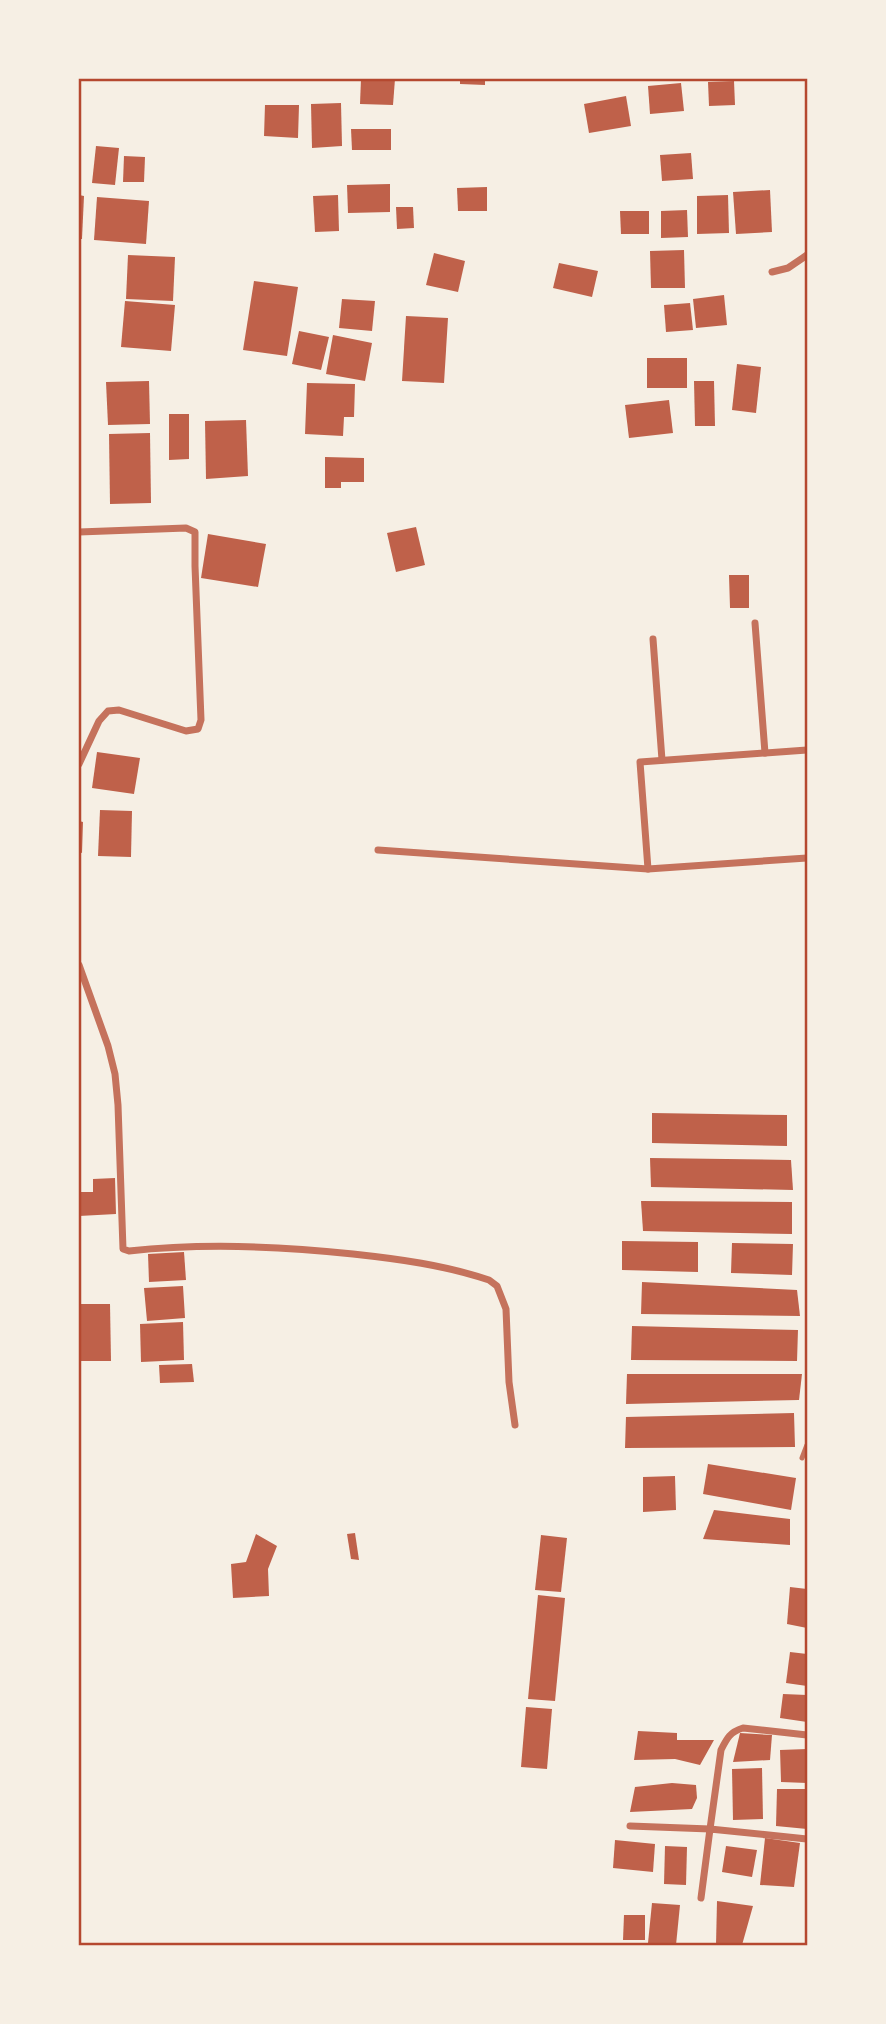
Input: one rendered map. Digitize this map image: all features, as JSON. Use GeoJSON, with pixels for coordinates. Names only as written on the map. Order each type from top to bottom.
{"type":"FeatureCollection","features":[{"type":"Feature","properties":{"kind":"street"},"geometry":{"type":"LineString","coordinates":[[772,272],[788,268],[807,255]]}},
{"type":"Feature","properties":{"kind":"street"},"geometry":{"type":"LineString","coordinates":[[79,532],[186,528],[195,532],[201,720],[198,729],[186,731],[119,710],[108,711],[99,722],[79,764]]}},
{"type":"Feature","properties":{"kind":"street"},"geometry":{"type":"LineString","coordinates":[[755,623],[765,753]]}},
{"type":"Feature","properties":{"kind":"street"},"geometry":{"type":"LineString","coordinates":[[653,639],[662,761]]}},
{"type":"Feature","properties":{"kind":"street"},"geometry":{"type":"LineString","coordinates":[[648,869],[640,762],[807,750]]}},
{"type":"Feature","properties":{"kind":"street"},"geometry":{"type":"LineString","coordinates":[[378,850],[648,869],[807,858]]}},
{"type":"Feature","properties":{"kind":"street"},"geometry":{"type":"LineString","coordinates":[[79,965],[108,1046],[115,1074],[123,1249],[292,1247],[409,1260],[489,1280],[502,1295],[506,1309],[509,1382],[515,1425]]}},
{"type":"Feature","properties":{"kind":"street"},"geometry":{"type":"LineString","coordinates":[[701,1898],[721,1749],[726,1738],[733,1731],[743,1728],[807,1735]]}},
{"type":"Feature","properties":{"kind":"street"},"geometry":{"type":"LineString","coordinates":[[630,1826],[710,1829],[807,1839]]}},
{"type":"Feature","properties":{"kind":"lane"},"geometry":{"type":"LineString","coordinates":[[802,1458],[807,1446]]}},
{"type":"Feature","properties":{"kind":"building"},"geometry":{"type":"Polygon","coordinates":[[[361,79],[395,79],[393,105],[360,104],[361,79]]]}},
{"type":"Feature","properties":{"kind":"building"},"geometry":{"type":"Polygon","coordinates":[[[460,79],[485,79],[485,85],[460,84],[460,79]]]}},
{"type":"Feature","properties":{"kind":"building"},"geometry":{"type":"Polygon","coordinates":[[[734,81],[735,105],[709,106],[708,82],[734,81]]]}},
{"type":"Feature","properties":{"kind":"building"},"geometry":{"type":"Polygon","coordinates":[[[681,83],[684,111],[650,114],[648,86],[681,83]]]}},
{"type":"Feature","properties":{"kind":"building"},"geometry":{"type":"Polygon","coordinates":[[[626,96],[631,126],[589,133],[584,104],[626,96]]]}},
{"type":"Feature","properties":{"kind":"building"},"geometry":{"type":"Polygon","coordinates":[[[341,103],[342,146],[312,148],[311,104],[341,103]]]}},
{"type":"Feature","properties":{"kind":"building"},"geometry":{"type":"Polygon","coordinates":[[[265,105],[299,105],[298,138],[264,136],[265,105]]]}},
{"type":"Feature","properties":{"kind":"building"},"geometry":{"type":"Polygon","coordinates":[[[351,129],[391,129],[391,150],[352,150],[351,129]]]}},
{"type":"Feature","properties":{"kind":"building"},"geometry":{"type":"Polygon","coordinates":[[[96,146],[119,148],[115,185],[92,183],[96,146]]]}},
{"type":"Feature","properties":{"kind":"building"},"geometry":{"type":"Polygon","coordinates":[[[691,153],[693,179],[662,181],[660,155],[691,153]]]}},
{"type":"Feature","properties":{"kind":"building"},"geometry":{"type":"Polygon","coordinates":[[[124,156],[145,157],[144,182],[123,182],[124,156]]]}},
{"type":"Feature","properties":{"kind":"building"},"geometry":{"type":"Polygon","coordinates":[[[390,184],[390,212],[348,213],[347,185],[390,184]]]}},
{"type":"Feature","properties":{"kind":"building"},"geometry":{"type":"Polygon","coordinates":[[[487,187],[487,211],[458,211],[457,188],[487,187]]]}},
{"type":"Feature","properties":{"kind":"building"},"geometry":{"type":"Polygon","coordinates":[[[770,190],[772,232],[736,234],[733,192],[770,190]]]}},
{"type":"Feature","properties":{"kind":"building"},"geometry":{"type":"Polygon","coordinates":[[[79,195],[84,196],[82,239],[79,239],[79,195]]]}},
{"type":"Feature","properties":{"kind":"building"},"geometry":{"type":"Polygon","coordinates":[[[338,195],[339,231],[315,232],[313,196],[338,195]]]}},
{"type":"Feature","properties":{"kind":"building"},"geometry":{"type":"Polygon","coordinates":[[[728,195],[729,233],[697,234],[697,196],[728,195]]]}},
{"type":"Feature","properties":{"kind":"building"},"geometry":{"type":"Polygon","coordinates":[[[97,197],[149,201],[146,244],[94,240],[97,197]]]}},
{"type":"Feature","properties":{"kind":"building"},"geometry":{"type":"Polygon","coordinates":[[[396,207],[413,207],[414,228],[397,229],[396,207]]]}},
{"type":"Feature","properties":{"kind":"building"},"geometry":{"type":"Polygon","coordinates":[[[687,210],[688,237],[661,238],[661,211],[687,210]]]}},
{"type":"Feature","properties":{"kind":"building"},"geometry":{"type":"Polygon","coordinates":[[[620,211],[649,211],[649,234],[621,234],[620,211]]]}},
{"type":"Feature","properties":{"kind":"building"},"geometry":{"type":"Polygon","coordinates":[[[684,250],[685,288],[651,288],[650,251],[684,250]]]}},
{"type":"Feature","properties":{"kind":"building"},"geometry":{"type":"Polygon","coordinates":[[[434,253],[465,261],[458,292],[426,285],[434,253]]]}},
{"type":"Feature","properties":{"kind":"building"},"geometry":{"type":"Polygon","coordinates":[[[128,255],[175,257],[173,301],[126,299],[128,255]]]}},
{"type":"Feature","properties":{"kind":"building"},"geometry":{"type":"Polygon","coordinates":[[[559,263],[598,271],[592,297],[553,288],[559,263]]]}},
{"type":"Feature","properties":{"kind":"building"},"geometry":{"type":"Polygon","coordinates":[[[254,281],[298,287],[287,356],[243,350],[254,281]]]}},
{"type":"Feature","properties":{"kind":"building"},"geometry":{"type":"Polygon","coordinates":[[[724,295],[727,325],[696,328],[693,299],[724,295]]]}},
{"type":"Feature","properties":{"kind":"building"},"geometry":{"type":"Polygon","coordinates":[[[342,299],[375,301],[372,331],[339,328],[342,299]]]}},
{"type":"Feature","properties":{"kind":"building"},"geometry":{"type":"Polygon","coordinates":[[[125,301],[175,305],[171,351],[121,347],[125,301]]]}},
{"type":"Feature","properties":{"kind":"building"},"geometry":{"type":"Polygon","coordinates":[[[690,303],[693,330],[666,332],[664,305],[690,303]]]}},
{"type":"Feature","properties":{"kind":"building"},"geometry":{"type":"Polygon","coordinates":[[[406,316],[448,318],[444,383],[402,381],[406,316]]]}},
{"type":"Feature","properties":{"kind":"building"},"geometry":{"type":"Polygon","coordinates":[[[299,331],[329,337],[321,370],[292,364],[299,331]]]}},
{"type":"Feature","properties":{"kind":"building"},"geometry":{"type":"Polygon","coordinates":[[[333,335],[372,343],[365,381],[326,374],[333,335]]]}},
{"type":"Feature","properties":{"kind":"building"},"geometry":{"type":"Polygon","coordinates":[[[647,358],[687,358],[687,388],[647,388],[647,358]]]}},
{"type":"Feature","properties":{"kind":"building"},"geometry":{"type":"Polygon","coordinates":[[[737,364],[761,367],[756,413],[732,410],[737,364]]]}},
{"type":"Feature","properties":{"kind":"building"},"geometry":{"type":"Polygon","coordinates":[[[149,381],[150,424],[108,425],[106,382],[149,381]]]}},
{"type":"Feature","properties":{"kind":"building"},"geometry":{"type":"Polygon","coordinates":[[[694,381],[714,381],[715,426],[695,426],[694,381]]]}},
{"type":"Feature","properties":{"kind":"building"},"geometry":{"type":"Polygon","coordinates":[[[307,383],[355,384],[354,417],[344,417],[343,436],[305,434],[307,383]]]}},
{"type":"Feature","properties":{"kind":"building"},"geometry":{"type":"Polygon","coordinates":[[[669,400],[673,433],[629,438],[625,405],[669,400]]]}},
{"type":"Feature","properties":{"kind":"building"},"geometry":{"type":"Polygon","coordinates":[[[169,414],[189,414],[189,459],[169,460],[169,414]]]}},
{"type":"Feature","properties":{"kind":"building"},"geometry":{"type":"Polygon","coordinates":[[[246,420],[248,476],[206,479],[205,421],[246,420]]]}},
{"type":"Feature","properties":{"kind":"building"},"geometry":{"type":"Polygon","coordinates":[[[150,433],[151,503],[110,504],[109,434],[150,433]]]}},
{"type":"Feature","properties":{"kind":"building"},"geometry":{"type":"Polygon","coordinates":[[[325,457],[364,458],[364,482],[341,482],[341,488],[325,488],[325,457]]]}},
{"type":"Feature","properties":{"kind":"building"},"geometry":{"type":"Polygon","coordinates":[[[416,527],[425,565],[396,572],[387,533],[416,527]]]}},
{"type":"Feature","properties":{"kind":"building"},"geometry":{"type":"Polygon","coordinates":[[[208,534],[266,544],[258,587],[201,578],[208,534]]]}},
{"type":"Feature","properties":{"kind":"building"},"geometry":{"type":"Polygon","coordinates":[[[729,575],[749,575],[749,608],[730,608],[729,575]]]}},
{"type":"Feature","properties":{"kind":"building"},"geometry":{"type":"Polygon","coordinates":[[[97,752],[140,758],[134,794],[92,788],[97,752]]]}},
{"type":"Feature","properties":{"kind":"building"},"geometry":{"type":"Polygon","coordinates":[[[100,810],[132,811],[131,857],[98,856],[100,810]]]}},
{"type":"Feature","properties":{"kind":"building"},"geometry":{"type":"Polygon","coordinates":[[[79,821],[83,822],[82,853],[79,852],[79,821]]]}},
{"type":"Feature","properties":{"kind":"building"},"geometry":{"type":"Polygon","coordinates":[[[652,1113],[787,1115],[787,1146],[652,1143],[652,1113]]]}},
{"type":"Feature","properties":{"kind":"building"},"geometry":{"type":"Polygon","coordinates":[[[650,1158],[791,1160],[793,1190],[651,1187],[650,1158]]]}},
{"type":"Feature","properties":{"kind":"building"},"geometry":{"type":"Polygon","coordinates":[[[115,1178],[116,1214],[79,1216],[79,1192],[93,1192],[93,1179],[115,1178]]]}},
{"type":"Feature","properties":{"kind":"building"},"geometry":{"type":"Polygon","coordinates":[[[641,1201],[792,1202],[792,1234],[643,1231],[641,1201]]]}},
{"type":"Feature","properties":{"kind":"building"},"geometry":{"type":"Polygon","coordinates":[[[622,1241],[698,1242],[698,1272],[622,1270],[622,1241]]]}},
{"type":"Feature","properties":{"kind":"building"},"geometry":{"type":"Polygon","coordinates":[[[732,1243],[793,1244],[792,1275],[731,1273],[732,1243]]]}},
{"type":"Feature","properties":{"kind":"building"},"geometry":{"type":"Polygon","coordinates":[[[184,1252],[186,1280],[149,1282],[148,1254],[184,1252]]]}},
{"type":"Feature","properties":{"kind":"building"},"geometry":{"type":"Polygon","coordinates":[[[642,1282],[797,1290],[800,1316],[641,1314],[642,1282]]]}},
{"type":"Feature","properties":{"kind":"building"},"geometry":{"type":"Polygon","coordinates":[[[183,1286],[185,1318],[147,1321],[144,1288],[183,1286]]]}},
{"type":"Feature","properties":{"kind":"building"},"geometry":{"type":"Polygon","coordinates":[[[79,1304],[110,1304],[111,1361],[80,1361],[79,1304]]]}},
{"type":"Feature","properties":{"kind":"building"},"geometry":{"type":"Polygon","coordinates":[[[183,1322],[184,1360],[141,1362],[140,1324],[183,1322]]]}},
{"type":"Feature","properties":{"kind":"building"},"geometry":{"type":"Polygon","coordinates":[[[632,1326],[798,1330],[797,1361],[631,1360],[632,1326]]]}},
{"type":"Feature","properties":{"kind":"building"},"geometry":{"type":"Polygon","coordinates":[[[192,1364],[194,1382],[160,1383],[159,1365],[192,1364]]]}},
{"type":"Feature","properties":{"kind":"building"},"geometry":{"type":"Polygon","coordinates":[[[627,1374],[802,1374],[799,1400],[626,1404],[627,1374]]]}},
{"type":"Feature","properties":{"kind":"building"},"geometry":{"type":"Polygon","coordinates":[[[794,1413],[795,1447],[625,1448],[626,1417],[794,1413]]]}},
{"type":"Feature","properties":{"kind":"building"},"geometry":{"type":"Polygon","coordinates":[[[708,1464],[796,1478],[791,1510],[703,1494],[708,1464]]]}},
{"type":"Feature","properties":{"kind":"building"},"geometry":{"type":"Polygon","coordinates":[[[675,1476],[676,1510],[643,1512],[643,1477],[675,1476]]]}},
{"type":"Feature","properties":{"kind":"building"},"geometry":{"type":"Polygon","coordinates":[[[714,1510],[790,1519],[790,1545],[703,1539],[714,1510]]]}},
{"type":"Feature","properties":{"kind":"building"},"geometry":{"type":"Polygon","coordinates":[[[355,1533],[359,1560],[351,1559],[347,1534],[355,1533]]]}},
{"type":"Feature","properties":{"kind":"building"},"geometry":{"type":"Polygon","coordinates":[[[256,1534],[277,1546],[268,1569],[269,1596],[233,1598],[231,1564],[246,1562],[256,1534]]]}},
{"type":"Feature","properties":{"kind":"building"},"geometry":{"type":"Polygon","coordinates":[[[541,1535],[567,1538],[561,1592],[535,1590],[541,1535]]]}},
{"type":"Feature","properties":{"kind":"building"},"geometry":{"type":"Polygon","coordinates":[[[790,1587],[807,1589],[807,1628],[787,1624],[790,1587]]]}},
{"type":"Feature","properties":{"kind":"building"},"geometry":{"type":"Polygon","coordinates":[[[538,1595],[565,1598],[555,1701],[528,1699],[538,1595]]]}},
{"type":"Feature","properties":{"kind":"building"},"geometry":{"type":"Polygon","coordinates":[[[790,1652],[807,1654],[807,1686],[786,1683],[790,1652]]]}},
{"type":"Feature","properties":{"kind":"building"},"geometry":{"type":"Polygon","coordinates":[[[783,1694],[807,1695],[807,1722],[780,1718],[783,1694]]]}},
{"type":"Feature","properties":{"kind":"building"},"geometry":{"type":"Polygon","coordinates":[[[526,1707],[552,1709],[547,1769],[521,1767],[526,1707]]]}},
{"type":"Feature","properties":{"kind":"building"},"geometry":{"type":"Polygon","coordinates":[[[638,1731],[677,1733],[677,1740],[714,1740],[700,1765],[675,1759],[634,1760],[638,1731]]]}},
{"type":"Feature","properties":{"kind":"building"},"geometry":{"type":"Polygon","coordinates":[[[740,1733],[772,1735],[770,1760],[733,1762],[740,1733]]]}},
{"type":"Feature","properties":{"kind":"building"},"geometry":{"type":"Polygon","coordinates":[[[807,1749],[807,1783],[781,1782],[780,1750],[807,1749]]]}},
{"type":"Feature","properties":{"kind":"building"},"geometry":{"type":"Polygon","coordinates":[[[762,1768],[763,1819],[733,1820],[732,1769],[762,1768]]]}},
{"type":"Feature","properties":{"kind":"building"},"geometry":{"type":"Polygon","coordinates":[[[672,1783],[696,1785],[697,1798],[692,1809],[630,1812],[635,1787],[672,1783]]]}},
{"type":"Feature","properties":{"kind":"building"},"geometry":{"type":"Polygon","coordinates":[[[777,1789],[807,1789],[807,1829],[776,1826],[777,1789]]]}},
{"type":"Feature","properties":{"kind":"building"},"geometry":{"type":"Polygon","coordinates":[[[765,1838],[800,1843],[794,1887],[760,1885],[765,1838]]]}},
{"type":"Feature","properties":{"kind":"building"},"geometry":{"type":"Polygon","coordinates":[[[615,1840],[655,1844],[653,1872],[613,1868],[615,1840]]]}},
{"type":"Feature","properties":{"kind":"building"},"geometry":{"type":"Polygon","coordinates":[[[665,1846],[687,1847],[686,1885],[664,1884],[665,1846]]]}},
{"type":"Feature","properties":{"kind":"building"},"geometry":{"type":"Polygon","coordinates":[[[726,1846],[757,1850],[752,1877],[722,1872],[726,1846]]]}},
{"type":"Feature","properties":{"kind":"building"},"geometry":{"type":"Polygon","coordinates":[[[717,1901],[753,1906],[742,1945],[716,1945],[717,1901]]]}},
{"type":"Feature","properties":{"kind":"building"},"geometry":{"type":"Polygon","coordinates":[[[652,1903],[680,1905],[676,1945],[648,1943],[652,1903]]]}},
{"type":"Feature","properties":{"kind":"building"},"geometry":{"type":"Polygon","coordinates":[[[624,1915],[645,1915],[645,1940],[623,1940],[624,1915]]]}}]}
